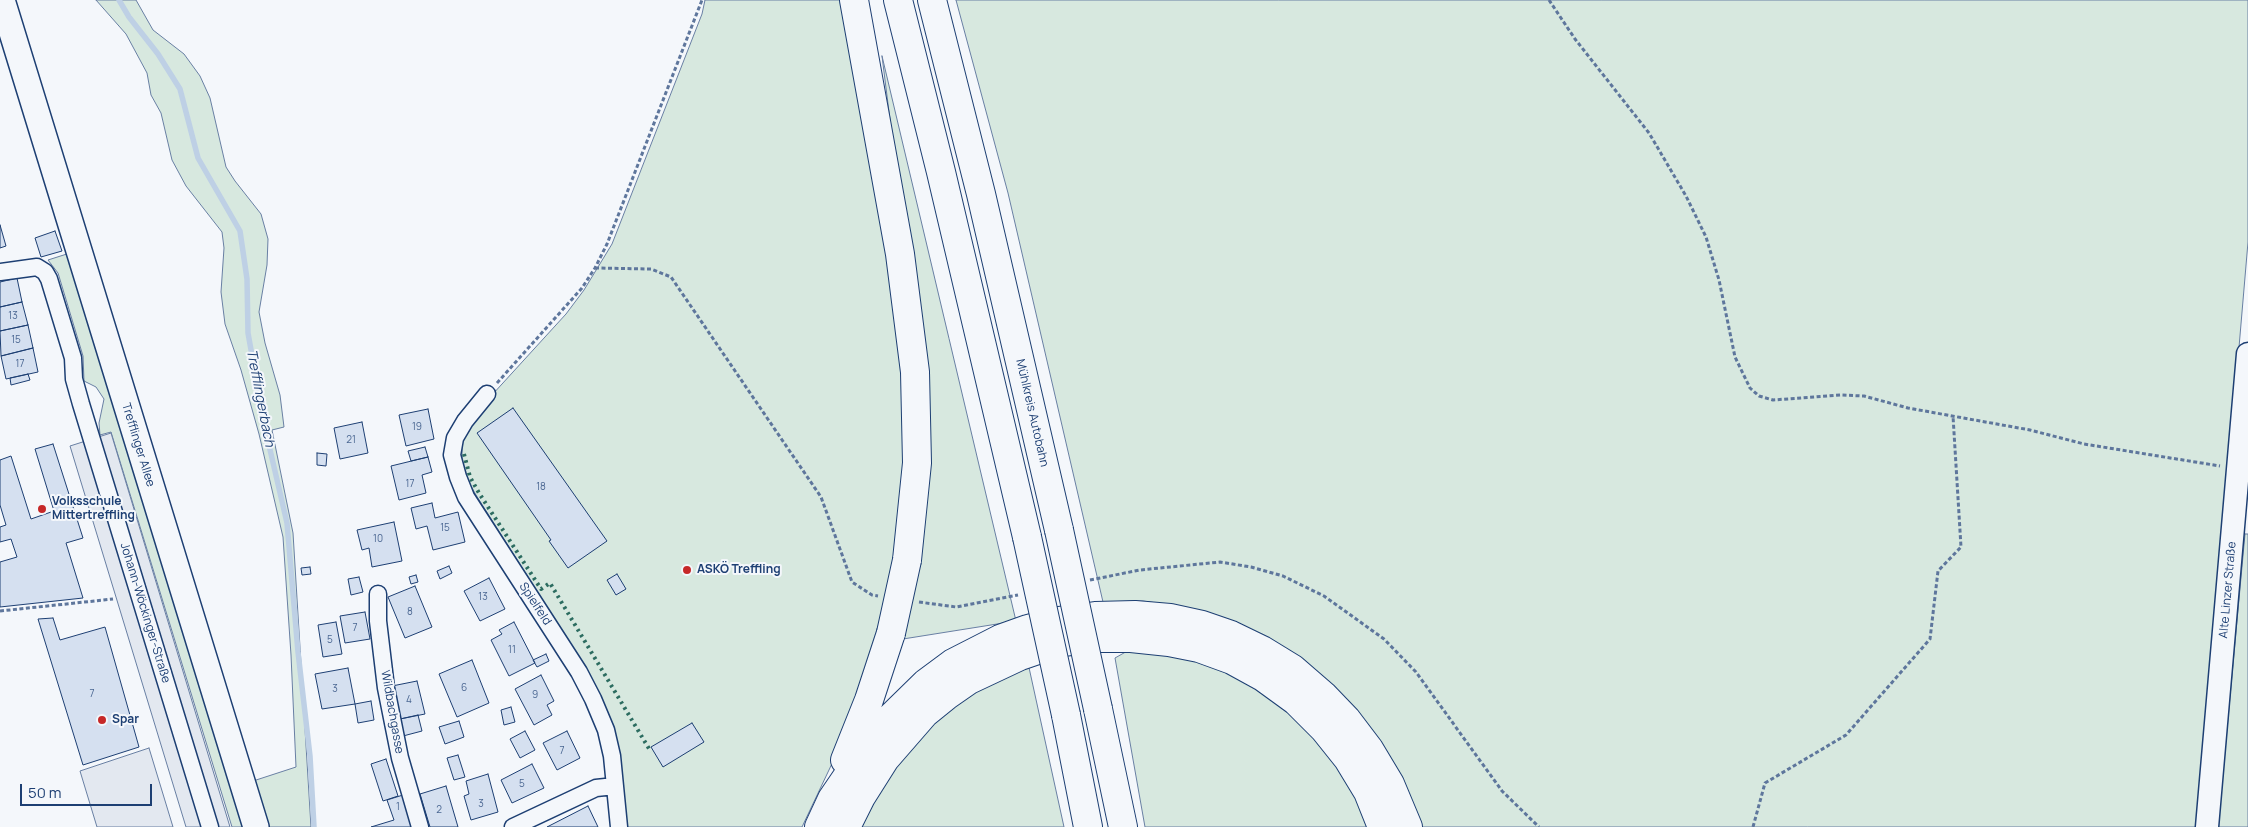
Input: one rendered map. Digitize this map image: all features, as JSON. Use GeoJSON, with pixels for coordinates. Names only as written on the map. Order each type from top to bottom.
{"type":"FeatureCollection","features":[{"type":"Feature","properties":{"kind":"highway"},"geometry":{"type":"LineString","coordinates":[[819,827],[832,799],[891,633],[907,560],[917,463],[915,372],[910,318],[854,0]]}},
{"type":"Feature","properties":{"kind":"highway"},"geometry":{"type":"LineString","coordinates":[[898,0],[941,172],[1027,537],[1066,715],[1088,827]]}},
{"type":"Feature","properties":{"kind":"highway","name":"Mühlkreis Autobahn"},"geometry":{"type":"LineString","coordinates":[[932,0],[1059,530],[1123,827]]}},
{"type":"Feature","properties":{"kind":"highway"},"geometry":{"type":"LineString","coordinates":[[832,799],[881,728],[914,694],[953,663],[1000,639],[1043,625],[1095,616],[1134,615],[1170,618],[1202,625],[1231,635],[1262,650],[1293,669],[1324,695],[1348,720],[1369,749],[1390,784],[1408,827]]}},
{"type":"Feature","properties":{"kind":"highway"},"geometry":{"type":"LineString","coordinates":[[846,827],[861,797],[886,759],[925,713],[946,696],[969,680],[1020,656],[1058,643],[1093,638],[1130,638],[1169,642],[1199,648],[1232,660],[1263,677],[1296,701],[1324,728],[1348,759],[1368,792],[1382,827]]}},
{"type":"Feature","properties":{"kind":"main road","name":"Trefflinger Allee"},"geometry":{"type":"LineString","coordinates":[[2,0],[256,827]]}},
{"type":"Feature","properties":{"kind":"street","name":"Johann-Wöckinger-Straße"},"geometry":{"type":"LineString","coordinates":[[0,272],[37,267],[45,272],[49,279],[72,358],[74,380],[81,404],[210,827]]}},
{"type":"Feature","properties":{"kind":"street","name":"Alte Linzer Straße"},"geometry":{"type":"LineString","coordinates":[[2207,827],[2248,354]]}},
{"type":"Feature","properties":{"kind":"street","name":"Spielfeld"},"geometry":{"type":"LineString","coordinates":[[487,394],[465,421],[455,438],[452,455],[458,477],[469,502],[579,672],[593,699],[606,730],[612,756],[618,827]]}},
{"type":"Feature","properties":{"kind":"street","name":"Wildbachgasse"},"geometry":{"type":"LineString","coordinates":[[378,594],[378,621],[386,688],[400,758],[420,827]]}},
{"type":"Feature","properties":{"kind":"street"},"geometry":{"type":"LineString","coordinates":[[513,827],[596,788],[615,786]]}},
{"type":"Feature","properties":{"kind":"path"},"geometry":{"type":"LineString","coordinates":[[487,394],[582,288],[595,268],[607,244],[702,0]]}},
{"type":"Feature","properties":{"kind":"path"},"geometry":{"type":"LineString","coordinates":[[1549,0],[1575,39],[1649,133],[1686,196],[1706,238],[1719,280],[1735,357],[1750,388],[1759,396],[1773,400],[1841,395],[1864,396],[1954,416],[2030,430],[2084,444],[2238,468]]}},
{"type":"Feature","properties":{"kind":"path"},"geometry":{"type":"LineString","coordinates":[[595,268],[651,269],[671,277],[821,497],[852,582],[872,595],[881,597]]}},
{"type":"Feature","properties":{"kind":"path"},"geometry":{"type":"LineString","coordinates":[[1753,827],[1765,783],[1846,735],[1930,639],[1938,571],[1961,547],[1954,416]]}},
{"type":"Feature","properties":{"kind":"path"},"geometry":{"type":"LineString","coordinates":[[1082,582],[1140,570],[1220,562],[1251,567],[1283,576],[1324,596],[1384,639],[1416,672],[1502,792],[1539,827]]}},
{"type":"Feature","properties":{"kind":"path"},"geometry":{"type":"LineString","coordinates":[[915,602],[956,607],[1024,594]]}},
{"type":"Feature","properties":{"kind":"path"},"geometry":{"type":"LineString","coordinates":[[0,611],[113,599]]}},
{"type":"Feature","properties":{"kind":"shaded area"},"geometry":{"type":"Polygon","coordinates":[[[96,0],[136,0],[153,30],[184,54],[200,76],[210,98],[226,167],[261,214],[268,239],[267,265],[259,312],[265,343],[280,395],[284,427],[272,430],[293,533],[311,827],[264,827],[250,782],[296,767],[291,655],[283,537],[259,434],[241,370],[225,324],[221,292],[224,248],[222,232],[186,186],[172,160],[161,113],[151,95],[147,73],[126,34],[96,0]]]}},
{"type":"Feature","properties":{"kind":"shaded area"},"geometry":{"type":"Polygon","coordinates":[[[705,0],[841,0],[900,320],[905,503],[880,638],[837,753],[802,827],[624,827],[620,753],[613,728],[583,664],[476,495],[467,479],[462,462],[462,435],[481,407],[566,314],[584,290],[612,244],[702,14],[705,0]]]}},
{"type":"Feature","properties":{"kind":"shaded area"},"geometry":{"type":"Polygon","coordinates":[[[956,0],[2248,0],[2248,242],[2198,827],[1417,827],[1271,641],[1228,619],[1189,608],[1143,601],[1103,602],[1008,193],[956,0]]]}},
{"type":"Feature","properties":{"kind":"shaded area"},"geometry":{"type":"Polygon","coordinates":[[[882,56],[1016,621],[903,639],[926,406],[882,56]]]}},
{"type":"Feature","properties":{"kind":"shaded area"},"geometry":{"type":"Polygon","coordinates":[[[70,253],[246,827],[232,827],[111,432],[100,435],[99,423],[104,399],[96,387],[84,381],[83,356],[58,273],[48,260],[70,253]]]}},
{"type":"Feature","properties":{"kind":"shaded area"},"geometry":{"type":"Polygon","coordinates":[[[111,433],[230,827],[186,827],[70,446],[111,433]]]}},
{"type":"Feature","properties":{"kind":"shaded area"},"geometry":{"type":"Polygon","coordinates":[[[2245,534],[2248,534],[2248,827],[2218,827],[2245,534]]]}},
{"type":"Feature","properties":{"kind":"shaded area"},"geometry":{"type":"Polygon","coordinates":[[[1138,645],[1239,670],[1328,741],[1375,827],[1145,827],[1115,658],[1138,645]]]}},
{"type":"Feature","properties":{"kind":"shaded area"},"geometry":{"type":"Polygon","coordinates":[[[1028,663],[1064,827],[855,827],[889,767],[955,697],[1028,663]]]}},
{"type":"Feature","properties":{"kind":"shaded area"},"geometry":{"type":"Polygon","coordinates":[[[149,748],[173,827],[97,827],[80,771],[149,748]]]}},
{"type":"Feature","properties":{"kind":"building"},"geometry":{"type":"Polygon","coordinates":[[[0,225],[6,246],[0,248],[0,225]]]}},
{"type":"Feature","properties":{"kind":"building"},"geometry":{"type":"Polygon","coordinates":[[[55,231],[62,251],[41,257],[35,238],[55,231]]]}},
{"type":"Feature","properties":{"kind":"building"},"geometry":{"type":"Polygon","coordinates":[[[17,278],[22,302],[0,307],[0,282],[17,278]]]}},
{"type":"Feature","properties":{"kind":"building"},"geometry":{"type":"Polygon","coordinates":[[[22,302],[28,325],[0,331],[0,307],[22,302]]]}},
{"type":"Feature","properties":{"kind":"building"},"geometry":{"type":"Polygon","coordinates":[[[28,325],[33,348],[1,356],[0,331],[28,325]]]}},
{"type":"Feature","properties":{"kind":"building"},"geometry":{"type":"Polygon","coordinates":[[[33,348],[38,372],[6,379],[1,356],[33,348]]]}},
{"type":"Feature","properties":{"kind":"building"},"geometry":{"type":"Polygon","coordinates":[[[28,374],[30,380],[11,385],[10,378],[28,374]]]}},
{"type":"Feature","properties":{"kind":"building"},"geometry":{"type":"Polygon","coordinates":[[[513,408],[607,541],[568,568],[549,541],[551,540],[477,433],[513,408]]]}},
{"type":"Feature","properties":{"kind":"building"},"geometry":{"type":"Polygon","coordinates":[[[428,409],[434,439],[406,446],[399,415],[428,409]]]}},
{"type":"Feature","properties":{"kind":"building"},"geometry":{"type":"Polygon","coordinates":[[[362,422],[368,453],[340,459],[334,428],[362,422]]]}},
{"type":"Feature","properties":{"kind":"building"},"geometry":{"type":"Polygon","coordinates":[[[53,444],[83,538],[66,543],[83,598],[0,607],[0,562],[17,557],[11,539],[0,542],[0,527],[6,525],[0,505],[0,460],[11,456],[31,519],[54,511],[35,449],[53,444]]]}},
{"type":"Feature","properties":{"kind":"building"},"geometry":{"type":"Polygon","coordinates":[[[425,447],[428,457],[411,461],[408,451],[425,447]]]}},
{"type":"Feature","properties":{"kind":"building"},"geometry":{"type":"Polygon","coordinates":[[[317,453],[327,454],[326,466],[317,465],[317,453]]]}},
{"type":"Feature","properties":{"kind":"building"},"geometry":{"type":"Polygon","coordinates":[[[428,457],[432,472],[422,475],[426,493],[399,500],[391,466],[428,457]]]}},
{"type":"Feature","properties":{"kind":"building"},"geometry":{"type":"Polygon","coordinates":[[[432,503],[435,518],[458,512],[465,542],[433,550],[427,526],[416,529],[411,508],[432,503]]]}},
{"type":"Feature","properties":{"kind":"building"},"geometry":{"type":"Polygon","coordinates":[[[394,522],[402,561],[372,567],[369,548],[362,550],[357,530],[394,522]]]}},
{"type":"Feature","properties":{"kind":"building"},"geometry":{"type":"Polygon","coordinates":[[[449,566],[452,573],[440,579],[437,571],[449,566]]]}},
{"type":"Feature","properties":{"kind":"building"},"geometry":{"type":"Polygon","coordinates":[[[310,567],[311,574],[302,575],[301,568],[310,567]]]}},
{"type":"Feature","properties":{"kind":"building"},"geometry":{"type":"Polygon","coordinates":[[[617,574],[626,589],[616,595],[607,580],[617,574]]]}},
{"type":"Feature","properties":{"kind":"building"},"geometry":{"type":"Polygon","coordinates":[[[416,575],[418,582],[411,584],[409,577],[416,575]]]}},
{"type":"Feature","properties":{"kind":"building"},"geometry":{"type":"Polygon","coordinates":[[[359,577],[363,592],[351,595],[348,579],[359,577]]]}},
{"type":"Feature","properties":{"kind":"building"},"geometry":{"type":"Polygon","coordinates":[[[489,578],[505,609],[480,621],[464,591],[489,578]]]}},
{"type":"Feature","properties":{"kind":"building"},"geometry":{"type":"Polygon","coordinates":[[[415,586],[432,627],[405,638],[388,597],[415,586]]]}},
{"type":"Feature","properties":{"kind":"building"},"geometry":{"type":"Polygon","coordinates":[[[365,612],[370,639],[345,643],[340,616],[365,612]]]}},
{"type":"Feature","properties":{"kind":"building"},"geometry":{"type":"Polygon","coordinates":[[[53,618],[60,640],[105,627],[139,747],[83,765],[38,619],[53,618]]]}},
{"type":"Feature","properties":{"kind":"building"},"geometry":{"type":"Polygon","coordinates":[[[336,622],[342,654],[323,657],[318,625],[336,622]]]}},
{"type":"Feature","properties":{"kind":"building"},"geometry":{"type":"Polygon","coordinates":[[[514,622],[535,663],[509,676],[491,640],[502,634],[499,630],[514,622]]]}},
{"type":"Feature","properties":{"kind":"building"},"geometry":{"type":"Polygon","coordinates":[[[546,654],[549,661],[537,667],[533,660],[546,654]]]}},
{"type":"Feature","properties":{"kind":"building"},"geometry":{"type":"Polygon","coordinates":[[[472,660],[489,703],[457,717],[439,674],[472,660]]]}},
{"type":"Feature","properties":{"kind":"building"},"geometry":{"type":"Polygon","coordinates":[[[348,668],[355,704],[322,709],[315,674],[348,668]]]}},
{"type":"Feature","properties":{"kind":"building"},"geometry":{"type":"Polygon","coordinates":[[[541,675],[554,701],[547,705],[552,715],[534,725],[515,689],[541,675]]]}},
{"type":"Feature","properties":{"kind":"building"},"geometry":{"type":"Polygon","coordinates":[[[417,681],[425,714],[400,719],[392,686],[417,681]]]}},
{"type":"Feature","properties":{"kind":"building"},"geometry":{"type":"Polygon","coordinates":[[[371,701],[374,720],[358,723],[355,704],[371,701]]]}},
{"type":"Feature","properties":{"kind":"building"},"geometry":{"type":"Polygon","coordinates":[[[511,707],[515,722],[504,725],[501,710],[511,707]]]}},
{"type":"Feature","properties":{"kind":"building"},"geometry":{"type":"Polygon","coordinates":[[[418,715],[422,731],[403,736],[400,719],[418,715]]]}},
{"type":"Feature","properties":{"kind":"building"},"geometry":{"type":"Polygon","coordinates":[[[459,721],[464,737],[445,744],[439,727],[459,721]]]}},
{"type":"Feature","properties":{"kind":"building"},"geometry":{"type":"Polygon","coordinates":[[[692,723],[704,742],[663,767],[651,747],[692,723]]]}},
{"type":"Feature","properties":{"kind":"building"},"geometry":{"type":"Polygon","coordinates":[[[525,731],[535,750],[520,758],[510,739],[525,731]]]}},
{"type":"Feature","properties":{"kind":"building"},"geometry":{"type":"Polygon","coordinates":[[[567,731],[580,758],[557,770],[543,743],[567,731]]]}},
{"type":"Feature","properties":{"kind":"building"},"geometry":{"type":"Polygon","coordinates":[[[458,755],[465,777],[454,780],[447,758],[458,755]]]}},
{"type":"Feature","properties":{"kind":"building"},"geometry":{"type":"Polygon","coordinates":[[[386,759],[398,796],[383,801],[371,764],[386,759]]]}},
{"type":"Feature","properties":{"kind":"building"},"geometry":{"type":"Polygon","coordinates":[[[532,764],[544,788],[512,803],[501,780],[532,764]]]}},
{"type":"Feature","properties":{"kind":"building"},"geometry":{"type":"Polygon","coordinates":[[[488,774],[498,812],[471,820],[464,796],[469,794],[466,781],[488,774]]]}},
{"type":"Feature","properties":{"kind":"building"},"geometry":{"type":"Polygon","coordinates":[[[446,786],[458,827],[430,827],[420,794],[446,786]]]}},
{"type":"Feature","properties":{"kind":"building"},"geometry":{"type":"Polygon","coordinates":[[[403,795],[413,827],[371,827],[394,820],[387,800],[403,795]]]}},
{"type":"Feature","properties":{"kind":"building"},"geometry":{"type":"Polygon","coordinates":[[[588,806],[598,827],[547,827],[588,806]]]}},
{"type":"Feature","properties":{"kind":"waterway","name":"Trefflingerbach"},"geometry":{"type":"LineString","coordinates":[[119,0],[129,17],[158,54],[180,89],[198,158],[240,231],[247,279],[248,333],[265,428],[287,523],[298,652],[310,756],[314,827]]}},
{"type":"Feature","properties":{"kind":"hedge"},"geometry":{"type":"LineString","coordinates":[[464,454],[470,477],[479,493],[541,589],[550,583],[651,752]]}},
{"type":"Feature","properties":{"kind":"place","name":"Volksschule Mittertreffling"},"geometry":{"type":"Point","coordinates":[42,509]}},
{"type":"Feature","properties":{"kind":"place","name":"ASKÖ Treffling"},"geometry":{"type":"Point","coordinates":[687,570]}},
{"type":"Feature","properties":{"kind":"place","name":"Spar"},"geometry":{"type":"Point","coordinates":[102,720]}}]}
